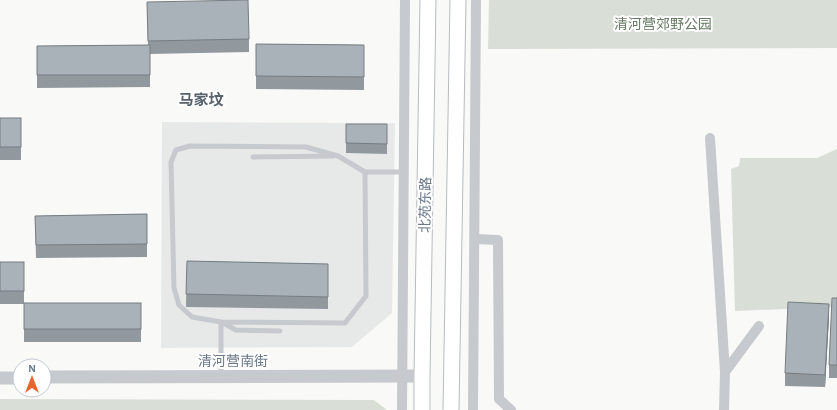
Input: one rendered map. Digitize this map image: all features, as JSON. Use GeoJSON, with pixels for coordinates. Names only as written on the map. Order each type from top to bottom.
{"type":"FeatureCollection","features":[{"type":"Feature","properties":{"kind":"main road","name":"北苑东路"},"geometry":{"type":"LineString","coordinates":[[422,410],[428,0]]}},
{"type":"Feature","properties":{"kind":"main road"},"geometry":{"type":"LineString","coordinates":[[451,410],[458,0]]}},
{"type":"Feature","properties":{"kind":"street"},"geometry":{"type":"LineString","coordinates":[[402,410],[405,0]]}},
{"type":"Feature","properties":{"kind":"street"},"geometry":{"type":"LineString","coordinates":[[473,410],[476,0]]}},
{"type":"Feature","properties":{"kind":"street"},"geometry":{"type":"LineString","coordinates":[[710,138],[725,372],[724,410]]}},
{"type":"Feature","properties":{"kind":"street"},"geometry":{"type":"LineString","coordinates":[[475,239],[498,240],[500,400],[511,410]]}},
{"type":"Feature","properties":{"kind":"street"},"geometry":{"type":"LineString","coordinates":[[725,372],[759,326]]}},
{"type":"Feature","properties":{"kind":"street","name":"清河营南街"},"geometry":{"type":"LineString","coordinates":[[52,378],[422,376]]}},
{"type":"Feature","properties":{"kind":"street"},"geometry":{"type":"LineString","coordinates":[[0,378],[12,378]]}},
{"type":"Feature","properties":{"kind":"lane"},"geometry":{"type":"LineString","coordinates":[[365,172],[366,296],[345,323],[222,322],[192,317],[179,304],[174,288],[171,162],[176,150],[190,146],[306,147],[338,156],[365,172],[404,172]]}},
{"type":"Feature","properties":{"kind":"lane"},"geometry":{"type":"LineString","coordinates":[[253,157],[338,156]]}},
{"type":"Feature","properties":{"kind":"lane"},"geometry":{"type":"LineString","coordinates":[[222,322],[236,330],[280,331]]}},
{"type":"Feature","properties":{"kind":"lane"},"geometry":{"type":"LineString","coordinates":[[221,377],[222,322]]}},
{"type":"Feature","properties":{"kind":"shaded area"},"geometry":{"type":"Polygon","coordinates":[[[162,122],[395,123],[392,313],[352,347],[161,348],[162,122]]]}},
{"type":"Feature","properties":{"kind":"green space","name":"清河营郊野公园"},"geometry":{"type":"Polygon","coordinates":[[[489,0],[837,0],[837,48],[488,49],[489,0]]]}},
{"type":"Feature","properties":{"kind":"green space"},"geometry":{"type":"Polygon","coordinates":[[[837,149],[837,307],[735,311],[731,169],[739,166],[740,158],[817,158],[837,149]]]}},
{"type":"Feature","properties":{"kind":"green space"},"geometry":{"type":"Polygon","coordinates":[[[0,399],[374,400],[387,410],[0,410],[0,399]]]}},
{"type":"Feature","properties":{"kind":"building"},"geometry":{"type":"Polygon","coordinates":[[[248,0],[249,39],[148,41],[147,2],[248,0]]]}},
{"type":"Feature","properties":{"kind":"building"},"geometry":{"type":"Polygon","coordinates":[[[256,44],[364,45],[364,77],[256,76],[256,44]]]}},
{"type":"Feature","properties":{"kind":"building"},"geometry":{"type":"Polygon","coordinates":[[[150,45],[150,75],[37,75],[37,46],[150,45]]]}},
{"type":"Feature","properties":{"kind":"building"},"geometry":{"type":"Polygon","coordinates":[[[0,118],[21,118],[21,147],[0,147],[0,118]]]}},
{"type":"Feature","properties":{"kind":"building"},"geometry":{"type":"Polygon","coordinates":[[[346,124],[387,124],[387,144],[346,143],[346,124]]]}},
{"type":"Feature","properties":{"kind":"building"},"geometry":{"type":"Polygon","coordinates":[[[147,214],[147,244],[36,245],[35,216],[147,214]]]}},
{"type":"Feature","properties":{"kind":"building"},"geometry":{"type":"Polygon","coordinates":[[[187,261],[328,264],[328,297],[186,294],[187,261]]]}},
{"type":"Feature","properties":{"kind":"building"},"geometry":{"type":"Polygon","coordinates":[[[0,262],[24,262],[24,291],[0,291],[0,262]]]}},
{"type":"Feature","properties":{"kind":"building"},"geometry":{"type":"Polygon","coordinates":[[[832,298],[837,298],[837,365],[829,365],[832,298]]]}},
{"type":"Feature","properties":{"kind":"building"},"geometry":{"type":"Polygon","coordinates":[[[788,302],[829,304],[825,375],[785,373],[788,302]]]}},
{"type":"Feature","properties":{"kind":"building"},"geometry":{"type":"Polygon","coordinates":[[[24,303],[141,303],[141,329],[24,329],[24,303]]]}},
{"type":"Feature","properties":{"kind":"district","name":"马家坟"},"geometry":{"type":"Point","coordinates":[201,100]}}]}
